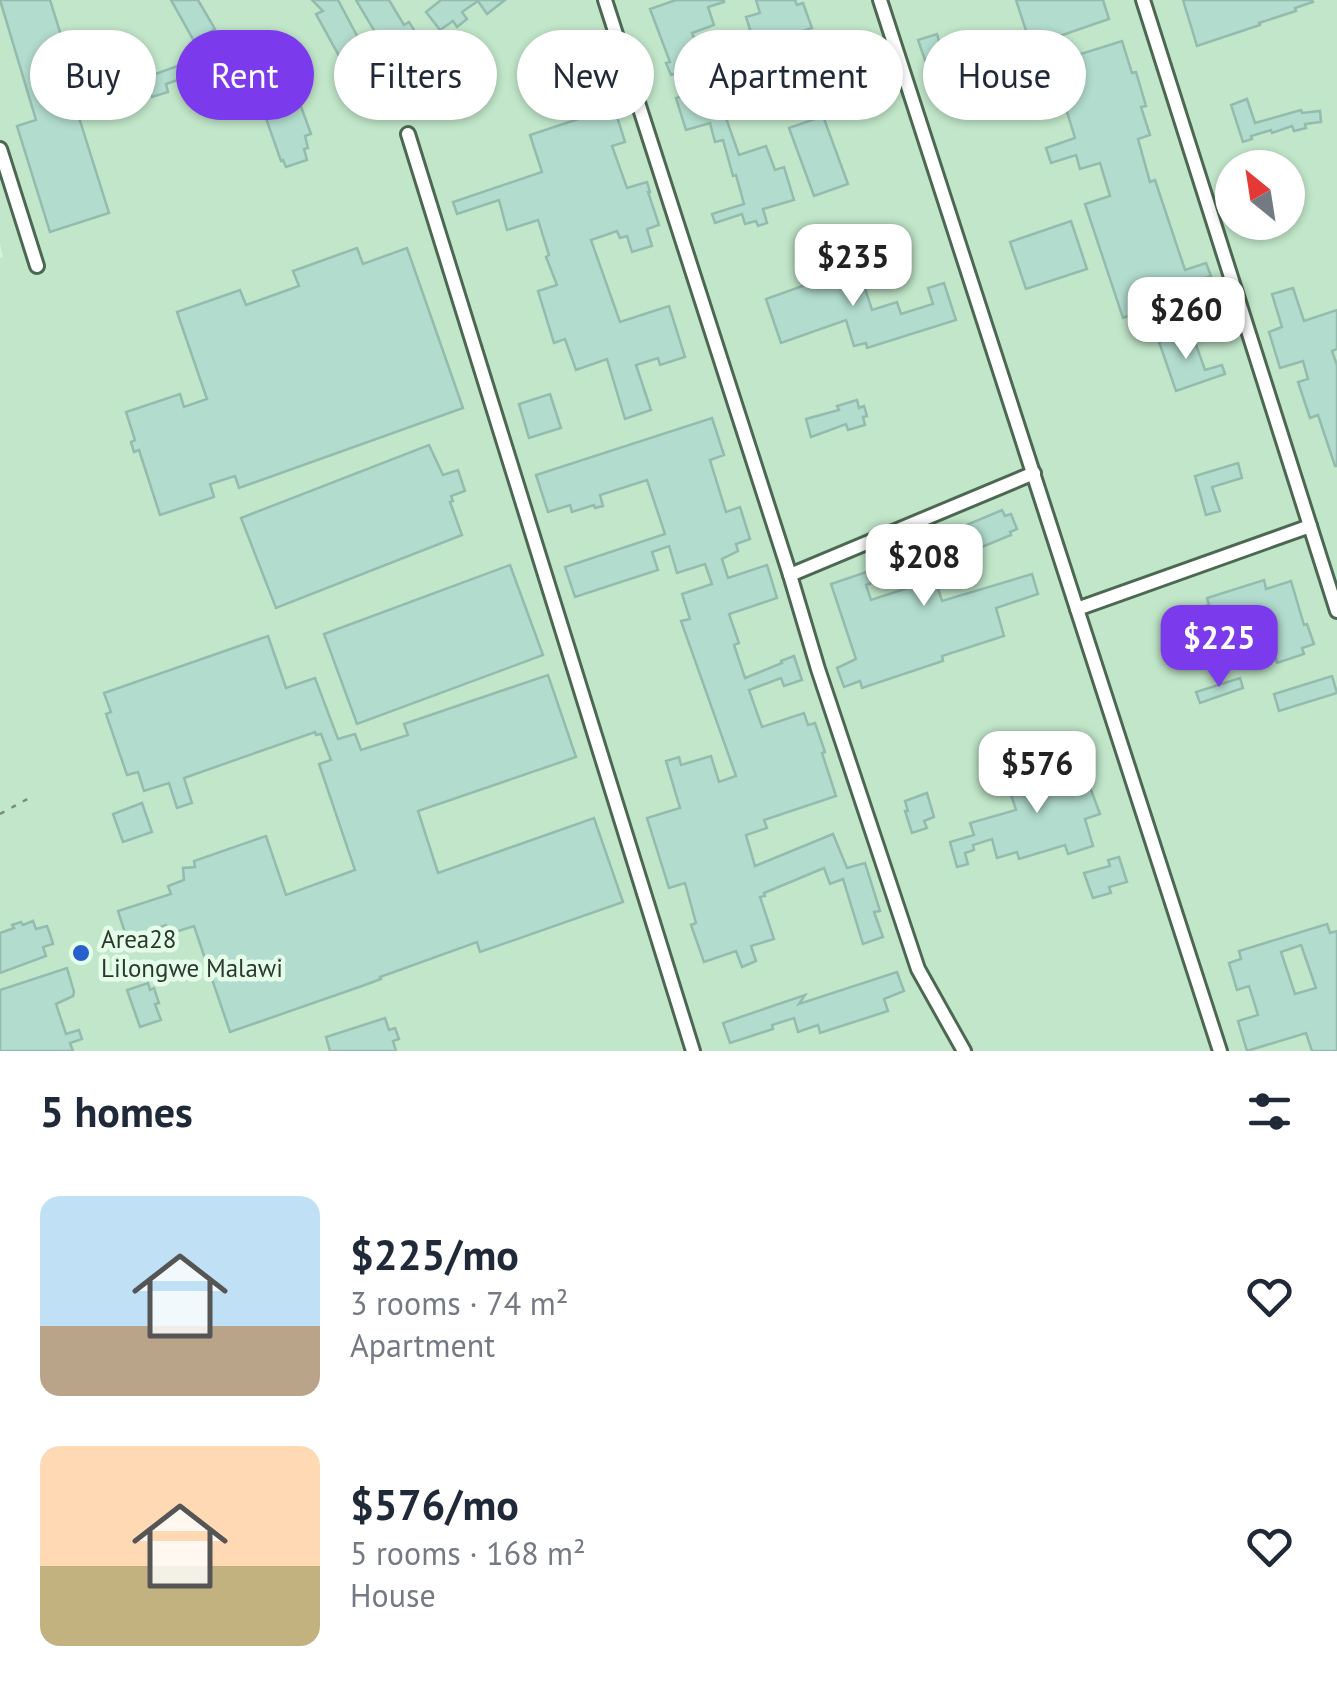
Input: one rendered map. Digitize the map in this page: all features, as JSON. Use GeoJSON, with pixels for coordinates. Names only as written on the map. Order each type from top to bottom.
{"type":"FeatureCollection","features":[{"type":"Feature","properties":{"kind":"street"},"geometry":{"type":"LineString","coordinates":[[605,0],[918,970],[964,1051]]}},
{"type":"Feature","properties":{"kind":"street"},"geometry":{"type":"LineString","coordinates":[[880,0],[1220,1051]]}},
{"type":"Feature","properties":{"kind":"street"},"geometry":{"type":"LineString","coordinates":[[1143,0],[1337,612]]}},
{"type":"Feature","properties":{"kind":"street"},"geometry":{"type":"LineString","coordinates":[[408,134],[693,1051]]}},
{"type":"Feature","properties":{"kind":"street"},"geometry":{"type":"LineString","coordinates":[[0,149],[37,266]]}},
{"type":"Feature","properties":{"kind":"street"},"geometry":{"type":"LineString","coordinates":[[790,575],[1034,473]]}},
{"type":"Feature","properties":{"kind":"street"},"geometry":{"type":"LineString","coordinates":[[1077,609],[1310,526]]}},
{"type":"Feature","properties":{"kind":"path"},"geometry":{"type":"LineString","coordinates":[[0,814],[30,797]]}},
{"type":"Feature","properties":{"kind":"shaded area"},"geometry":{"type":"Polygon","coordinates":[[[0,0],[1337,0],[1337,1051],[0,1051],[0,0]]]}},
{"type":"Feature","properties":{"kind":"building"},"geometry":{"type":"Polygon","coordinates":[[[0,0],[50,0],[59,30],[30,30],[30,100],[0,0]]]}},
{"type":"Feature","properties":{"kind":"building"},"geometry":{"type":"Polygon","coordinates":[[[171,0],[198,0],[215,29],[188,30],[171,0]]]}},
{"type":"Feature","properties":{"kind":"building"},"geometry":{"type":"Polygon","coordinates":[[[312,0],[338,0],[354,30],[334,30],[334,47],[316,14],[323,11],[312,0]]]}},
{"type":"Feature","properties":{"kind":"building"},"geometry":{"type":"Polygon","coordinates":[[[356,0],[389,0],[404,25],[409,22],[414,30],[374,30],[356,0]]]}},
{"type":"Feature","properties":{"kind":"building"},"geometry":{"type":"Polygon","coordinates":[[[441,0],[505,0],[487,14],[478,1],[462,12],[467,19],[457,27],[453,21],[440,30],[426,12],[441,0]]]}},
{"type":"Feature","properties":{"kind":"building"},"geometry":{"type":"Polygon","coordinates":[[[676,0],[724,0],[708,7],[714,25],[700,30],[674,30],[671,75],[650,9],[676,0]]]}},
{"type":"Feature","properties":{"kind":"building"},"geometry":{"type":"Polygon","coordinates":[[[756,0],[795,0],[797,5],[803,3],[812,28],[750,30],[746,17],[760,13],[756,0]]]}},
{"type":"Feature","properties":{"kind":"building"},"geometry":{"type":"Polygon","coordinates":[[[1016,0],[1103,0],[1109,19],[1077,30],[1026,30],[1016,0]]]}},
{"type":"Feature","properties":{"kind":"building"},"geometry":{"type":"Polygon","coordinates":[[[1183,0],[1312,0],[1313,2],[1197,46],[1183,0]]]}},
{"type":"Feature","properties":{"kind":"building"},"geometry":{"type":"Polygon","coordinates":[[[1122,41],[1146,106],[1141,107],[1150,135],[1138,139],[1150,182],[1155,180],[1185,270],[1206,263],[1211,276],[1189,283],[1193,294],[1123,318],[1085,204],[1110,196],[1100,163],[1080,169],[1076,155],[1051,163],[1046,148],[1075,138],[1069,120],[1086,120],[1086,52],[1122,41]]]}},
{"type":"Feature","properties":{"kind":"building"},"geometry":{"type":"Polygon","coordinates":[[[176,66],[176,81],[166,84],[168,92],[156,96],[156,74],[176,66]]]}},
{"type":"Feature","properties":{"kind":"building"},"geometry":{"type":"Polygon","coordinates":[[[1247,99],[1255,123],[1301,110],[1320,111],[1321,122],[1305,124],[1306,128],[1294,131],[1292,126],[1272,133],[1271,130],[1243,142],[1231,105],[1247,99]]]}},
{"type":"Feature","properties":{"kind":"building"},"geometry":{"type":"Polygon","coordinates":[[[36,120],[80,120],[109,213],[50,232],[17,126],[36,120]]]}},
{"type":"Feature","properties":{"kind":"building"},"geometry":{"type":"Polygon","coordinates":[[[267,120],[306,120],[311,134],[305,136],[307,160],[286,167],[267,120]]]}},
{"type":"Feature","properties":{"kind":"building"},"geometry":{"type":"Polygon","coordinates":[[[575,120],[618,120],[625,142],[612,146],[627,188],[647,182],[659,225],[647,229],[652,246],[632,252],[627,236],[620,238],[617,231],[591,240],[620,322],[669,306],[685,357],[660,365],[658,358],[636,365],[651,410],[625,419],[607,359],[576,370],[565,339],[554,343],[538,291],[557,285],[538,220],[507,230],[499,200],[457,214],[453,202],[542,172],[530,135],[575,120]]]}},
{"type":"Feature","properties":{"kind":"building"},"geometry":{"type":"Polygon","coordinates":[[[683,120],[727,120],[739,155],[766,146],[775,170],[784,167],[794,200],[763,209],[767,223],[758,226],[756,221],[745,224],[742,214],[715,223],[712,214],[744,204],[736,175],[733,176],[723,140],[715,142],[710,123],[686,130],[683,120]]]}},
{"type":"Feature","properties":{"kind":"building"},"geometry":{"type":"Polygon","coordinates":[[[824,120],[848,184],[814,196],[789,128],[824,120]]]}},
{"type":"Feature","properties":{"kind":"building"},"geometry":{"type":"Polygon","coordinates":[[[1071,221],[1087,269],[1026,289],[1010,242],[1071,221]]]}},
{"type":"Feature","properties":{"kind":"building"},"geometry":{"type":"Polygon","coordinates":[[[357,248],[363,264],[407,248],[463,408],[239,488],[235,476],[210,484],[214,497],[160,515],[139,450],[134,452],[131,442],[135,440],[126,412],[180,394],[184,407],[207,399],[177,312],[240,290],[246,305],[299,286],[293,271],[357,248]]]}},
{"type":"Feature","properties":{"kind":"building"},"geometry":{"type":"Polygon","coordinates":[[[859,250],[862,262],[857,264],[872,310],[897,302],[901,314],[933,304],[928,288],[944,283],[956,320],[867,348],[866,343],[854,346],[846,320],[781,343],[766,299],[839,273],[834,258],[859,250]]]}},
{"type":"Feature","properties":{"kind":"building"},"geometry":{"type":"Polygon","coordinates":[[[1293,288],[1304,321],[1337,310],[1337,349],[1332,351],[1337,365],[1337,466],[1318,415],[1310,418],[1298,382],[1308,379],[1303,361],[1280,368],[1269,332],[1282,327],[1272,294],[1293,288]]]}},
{"type":"Feature","properties":{"kind":"building"},"geometry":{"type":"Polygon","coordinates":[[[1191,331],[1205,370],[1222,365],[1225,374],[1176,391],[1159,342],[1191,331]]]}},
{"type":"Feature","properties":{"kind":"building"},"geometry":{"type":"Polygon","coordinates":[[[550,394],[561,428],[529,438],[519,404],[550,394]]]}},
{"type":"Feature","properties":{"kind":"building"},"geometry":{"type":"Polygon","coordinates":[[[857,400],[859,408],[864,406],[865,425],[848,430],[846,424],[811,437],[806,419],[839,410],[837,406],[857,400]]]}},
{"type":"Feature","properties":{"kind":"building"},"geometry":{"type":"Polygon","coordinates":[[[712,418],[724,455],[710,460],[726,512],[740,507],[750,539],[736,544],[738,551],[722,559],[728,578],[767,565],[777,598],[729,614],[739,643],[734,645],[745,678],[794,656],[802,680],[784,686],[781,678],[749,690],[762,727],[804,713],[808,725],[815,723],[836,796],[764,820],[767,828],[746,835],[755,866],[833,834],[847,868],[865,863],[880,911],[874,912],[883,937],[863,944],[843,879],[830,884],[824,868],[760,897],[774,939],[751,946],[756,961],[742,967],[736,951],[704,962],[691,925],[696,923],[685,883],[669,888],[647,818],[680,808],[666,761],[679,757],[681,765],[711,756],[719,782],[736,776],[681,621],[690,619],[682,594],[712,584],[705,564],[677,573],[669,546],[652,552],[658,570],[575,597],[565,567],[665,534],[647,480],[600,495],[603,506],[572,512],[570,505],[548,512],[536,475],[712,418]]]}},
{"type":"Feature","properties":{"kind":"building"},"geometry":{"type":"Polygon","coordinates":[[[429,445],[443,475],[458,470],[465,491],[451,496],[450,502],[462,535],[276,608],[241,518],[429,445]]]}},
{"type":"Feature","properties":{"kind":"building"},"geometry":{"type":"Polygon","coordinates":[[[1238,463],[1242,478],[1212,487],[1220,511],[1206,515],[1195,476],[1238,463]]]}},
{"type":"Feature","properties":{"kind":"building"},"geometry":{"type":"Polygon","coordinates":[[[1002,510],[1005,516],[1011,514],[1017,529],[1011,535],[936,566],[933,561],[866,585],[871,600],[935,579],[942,601],[1032,574],[1038,594],[996,608],[1004,636],[862,688],[860,681],[844,687],[837,668],[856,659],[831,584],[917,555],[915,550],[927,546],[926,542],[1002,510]]]}},
{"type":"Feature","properties":{"kind":"building"},"geometry":{"type":"Polygon","coordinates":[[[510,565],[543,655],[357,724],[324,634],[510,565]]]}},
{"type":"Feature","properties":{"kind":"building"},"geometry":{"type":"Polygon","coordinates":[[[1264,580],[1266,589],[1291,581],[1314,644],[1302,648],[1304,654],[1277,663],[1268,629],[1221,644],[1220,640],[1210,643],[1204,621],[1195,624],[1191,610],[1209,605],[1207,598],[1264,580]]]}},
{"type":"Feature","properties":{"kind":"building"},"geometry":{"type":"Polygon","coordinates":[[[268,636],[286,688],[315,678],[338,739],[355,734],[361,750],[408,735],[404,724],[548,675],[576,757],[418,811],[438,873],[594,818],[623,902],[480,952],[477,942],[230,1032],[194,926],[169,934],[166,925],[127,939],[118,911],[171,894],[168,886],[184,880],[183,868],[195,867],[194,861],[266,836],[286,895],[355,870],[319,764],[331,760],[321,734],[315,732],[184,778],[192,803],[177,808],[169,783],[144,791],[138,772],[127,775],[106,714],[111,712],[104,693],[268,636]]]}},
{"type":"Feature","properties":{"kind":"building"},"geometry":{"type":"Polygon","coordinates":[[[1332,676],[1337,693],[1279,711],[1274,694],[1332,676]]]}},
{"type":"Feature","properties":{"kind":"building"},"geometry":{"type":"Polygon","coordinates":[[[1240,678],[1243,688],[1200,703],[1196,692],[1240,678]]]}},
{"type":"Feature","properties":{"kind":"building"},"geometry":{"type":"Polygon","coordinates":[[[1074,757],[1083,784],[1088,782],[1100,814],[1085,819],[1093,846],[1068,854],[1065,845],[1019,859],[1017,852],[997,858],[992,839],[973,845],[974,850],[965,853],[968,864],[957,867],[950,842],[974,835],[970,823],[1016,810],[1004,772],[1026,766],[1031,781],[1053,775],[1050,764],[1074,757]]]}},
{"type":"Feature","properties":{"kind":"building"},"geometry":{"type":"Polygon","coordinates":[[[927,793],[934,817],[924,821],[927,828],[912,833],[905,801],[927,793]]]}},
{"type":"Feature","properties":{"kind":"building"},"geometry":{"type":"Polygon","coordinates":[[[142,803],[152,832],[123,842],[113,814],[142,803]]]}},
{"type":"Feature","properties":{"kind":"building"},"geometry":{"type":"Polygon","coordinates":[[[1119,857],[1127,882],[1109,887],[1111,893],[1093,898],[1084,873],[1110,866],[1108,860],[1119,857]]]}},
{"type":"Feature","properties":{"kind":"building"},"geometry":{"type":"Polygon","coordinates":[[[33,921],[36,929],[47,926],[50,934],[53,944],[43,947],[46,956],[0,973],[0,933],[14,928],[12,925],[33,921]]]}},
{"type":"Feature","properties":{"kind":"building"},"geometry":{"type":"Polygon","coordinates":[[[1327,924],[1330,933],[1337,931],[1337,1051],[1312,1051],[1306,1033],[1247,1051],[1238,1021],[1258,1015],[1249,986],[1237,990],[1229,963],[1241,959],[1239,951],[1327,924]],[[1301,945],[1281,952],[1295,994],[1316,988],[1301,945]]]}},
{"type":"Feature","properties":{"kind":"building"},"geometry":{"type":"Polygon","coordinates":[[[67,968],[73,996],[56,1004],[66,1034],[79,1030],[82,1039],[70,1043],[73,1051],[0,1051],[0,990],[67,968]]]}},
{"type":"Feature","properties":{"kind":"building"},"geometry":{"type":"Polygon","coordinates":[[[897,972],[904,991],[884,999],[888,1011],[820,1033],[818,1025],[798,1032],[794,1018],[730,1043],[723,1023],[805,995],[799,1004],[897,972]]]}},
{"type":"Feature","properties":{"kind":"building"},"geometry":{"type":"Polygon","coordinates":[[[148,983],[150,990],[154,988],[161,1020],[140,1027],[127,990],[148,983]]]}},
{"type":"Feature","properties":{"kind":"building"},"geometry":{"type":"Polygon","coordinates":[[[385,1018],[389,1030],[395,1028],[399,1039],[393,1041],[396,1051],[330,1051],[326,1037],[385,1018]]]}},
{"type":"Feature","properties":{"kind":"place","name":"Area28 Lilongwe Malawi"},"geometry":{"type":"Point","coordinates":[81,953]}}]}
